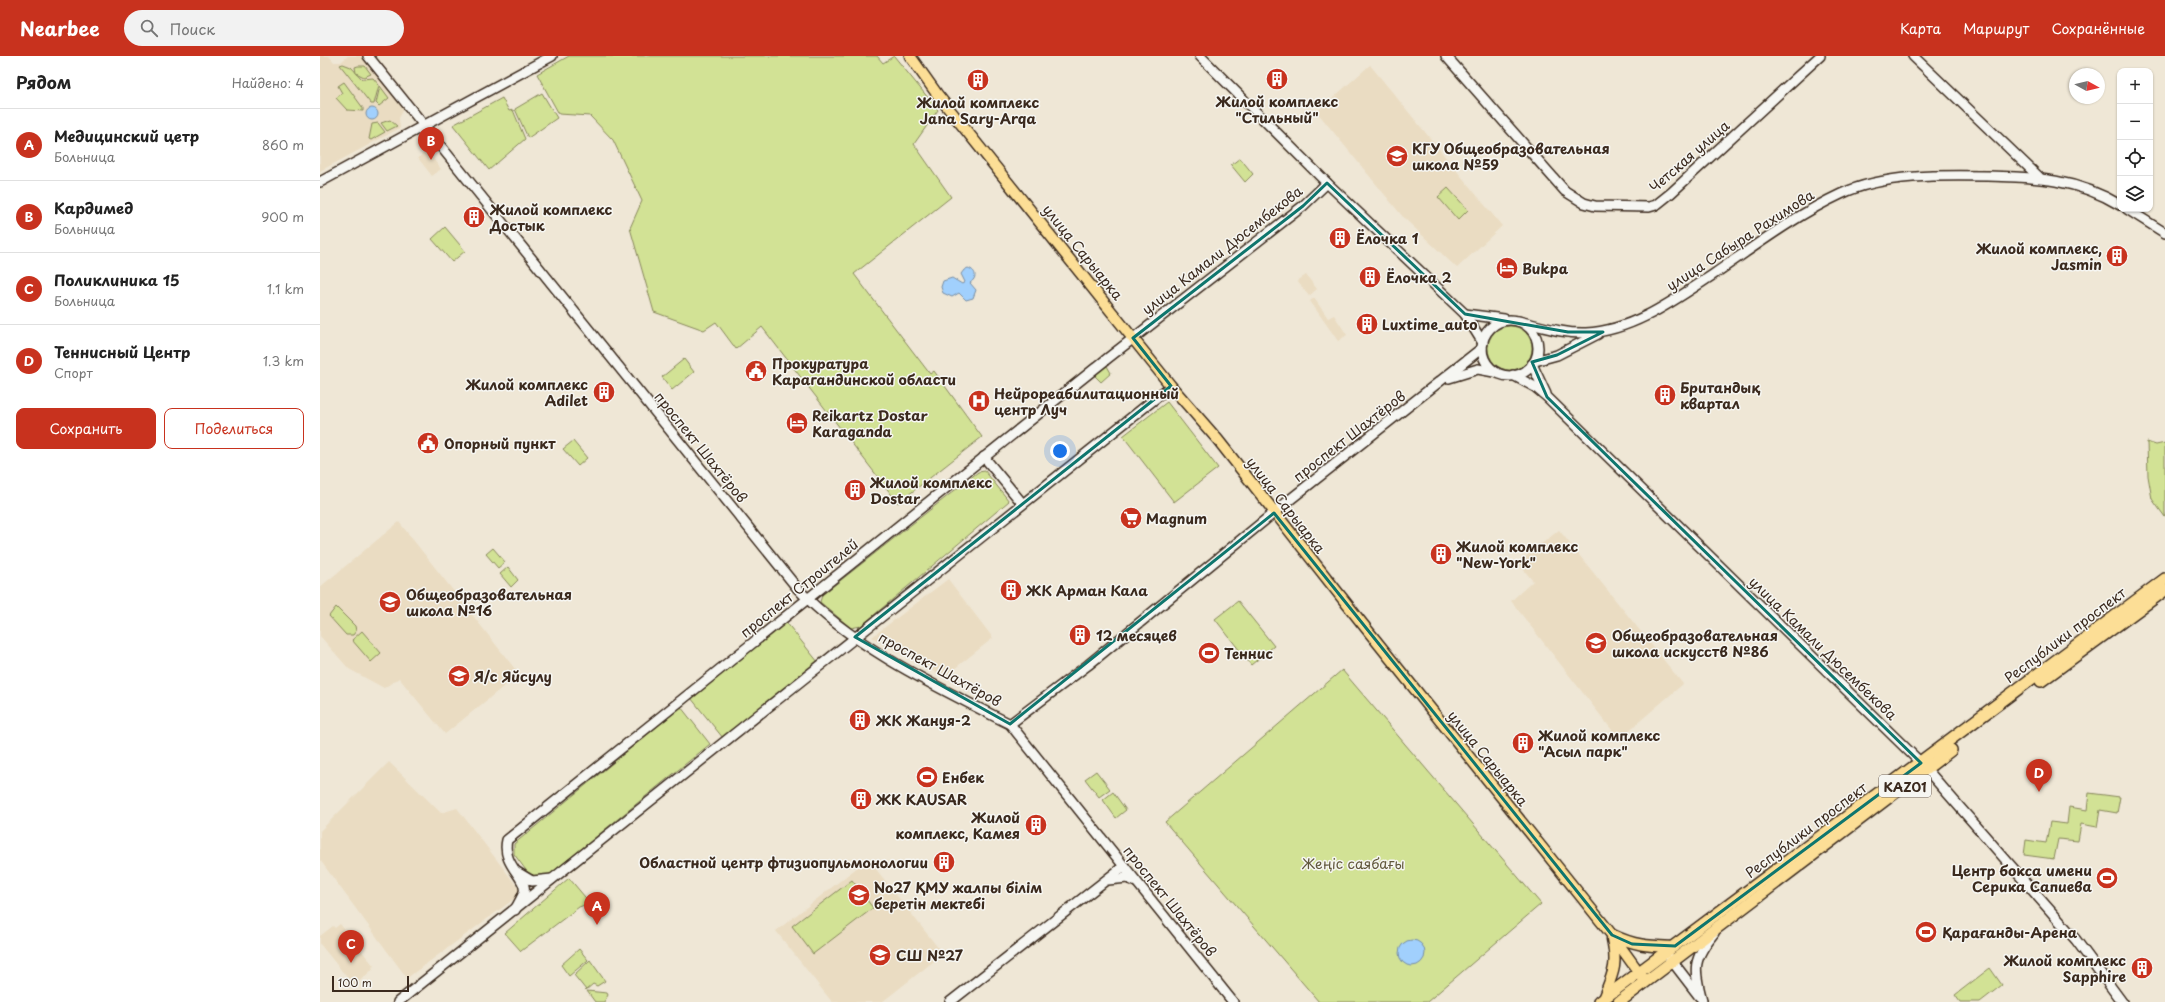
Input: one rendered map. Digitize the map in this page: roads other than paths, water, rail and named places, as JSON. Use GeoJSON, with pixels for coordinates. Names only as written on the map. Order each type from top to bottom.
{"type":"FeatureCollection","features":[{"type":"Feature","properties":{"kind":"highway","name":"Республики проспект"},"geometry":{"type":"LineString","coordinates":[[1670,954],[1719,926],[2165,579]]}},
{"type":"Feature","properties":{"kind":"highway","name":"Республики проспект"},"geometry":{"type":"LineString","coordinates":[[1601,1000],[1642,976],[2165,590]]}},
{"type":"Feature","properties":{"kind":"highway","name":"Республики проспект"},"geometry":{"type":"LineString","coordinates":[[1622,1001],[1642,976]]}},
{"type":"Feature","properties":{"kind":"main road","name":"проспект Шахтёров"},"geometry":{"type":"LineString","coordinates":[[368,56],[615,364],[808,600],[830,620],[855,637],[906,668],[1010,724],[1233,1002]]}},
{"type":"Feature","properties":{"kind":"main road"},"geometry":{"type":"LineString","coordinates":[[320,182],[552,56]]}},
{"type":"Feature","properties":{"kind":"main road","name":"улица Сарыарка"},"geometry":{"type":"LineString","coordinates":[[910,56],[932,88],[1133,338],[1218,440],[1274,514],[1612,935],[1642,976]]}},
{"type":"Feature","properties":{"kind":"main road"},"geometry":{"type":"LineString","coordinates":[[1200,56],[1328,183],[1465,314],[1483,346],[1487,363],[1499,373]]}},
{"type":"Feature","properties":{"kind":"main road","name":"Четская улица"},"geometry":{"type":"LineString","coordinates":[[1446,56],[1565,191],[1584,203],[1595,206],[1649,207],[1668,196],[1820,56]]}},
{"type":"Feature","properties":{"kind":"main road"},"geometry":{"type":"LineString","coordinates":[[1913,56],[2039,177]]}},
{"type":"Feature","properties":{"kind":"main road","name":"улица Сабыра Рахимова"},"geometry":{"type":"LineString","coordinates":[[1603,332],[1646,316],[1688,291],[1793,220],[1842,193],[1867,186],[1908,178],[1968,176],[2039,177],[2063,182],[2089,190],[2117,204]]}},
{"type":"Feature","properties":{"kind":"main road","name":"улица Камали Дюсембекова"},"geometry":{"type":"LineString","coordinates":[[1133,338],[1303,206],[1328,183]]}},
{"type":"Feature","properties":{"kind":"main road"},"geometry":{"type":"LineString","coordinates":[[2132,212],[2165,233]]}},
{"type":"Feature","properties":{"kind":"main road"},"geometry":{"type":"LineString","coordinates":[[1465,314],[1514,320],[1576,332],[1603,332]]}},
{"type":"Feature","properties":{"kind":"main road"},"geometry":{"type":"LineString","coordinates":[[1483,346],[1486,334],[1492,327],[1500,322],[1514,320],[1525,324],[1535,336],[1538,350],[1534,363],[1547,397]]}},
{"type":"Feature","properties":{"kind":"main road"},"geometry":{"type":"LineString","coordinates":[[1442,380],[1478,369],[1486,369],[1513,375],[1520,374],[1534,363],[1557,355],[1603,332]]}},
{"type":"Feature","properties":{"kind":"main road","name":"проспект Строителей"},"geometry":{"type":"LineString","coordinates":[[515,910],[524,891],[524,884],[509,863],[506,847],[507,840],[678,701],[808,600],[1133,338]]}},
{"type":"Feature","properties":{"kind":"main road","name":"проспект Шахтёров"},"geometry":{"type":"LineString","coordinates":[[1010,724],[1088,665],[1483,346]]}},
{"type":"Feature","properties":{"kind":"main road"},"geometry":{"type":"LineString","coordinates":[[1513,375],[1535,387],[1547,397]]}},
{"type":"Feature","properties":{"kind":"main road","name":"проспект Строителей"},"geometry":{"type":"LineString","coordinates":[[398,1002],[515,910],[1022,503],[1172,386]]}},
{"type":"Feature","properties":{"kind":"main road","name":"улица Камали Дюсембекова"},"geometry":{"type":"LineString","coordinates":[[1547,397],[1924,767],[2067,929],[2122,1002]]}},
{"type":"Feature","properties":{"kind":"main road"},"geometry":{"type":"LineString","coordinates":[[984,457],[1022,503]]}},
{"type":"Feature","properties":{"kind":"main road"},"geometry":{"type":"LineString","coordinates":[[950,1002],[1124,866]]}},
{"type":"Feature","properties":{"kind":"main road"},"geometry":{"type":"LineString","coordinates":[[514,871],[532,881],[552,879]]}},
{"type":"Feature","properties":{"kind":"main road"},"geometry":{"type":"LineString","coordinates":[[1103,882],[1112,879],[1127,878],[1138,884]]}},
{"type":"Feature","properties":{"kind":"main road"},"geometry":{"type":"LineString","coordinates":[[1703,1001],[1696,970],[1700,952],[1719,926]]}},
{"type":"Feature","properties":{"kind":"main road"},"geometry":{"type":"LineString","coordinates":[[1612,935],[1632,944],[1670,954],[1703,1001]]}},
{"type":"Feature","properties":{"kind":"main road"},"geometry":{"type":"LineString","coordinates":[[1601,1000],[1616,967],[1616,955],[1612,935]]}},
{"type":"Feature","properties":{"kind":"main road"},"geometry":{"type":"LineString","coordinates":[[1616,990],[1622,1001]]}},
{"type":"Feature","properties":{"kind":"water"},"geometry":{"type":"Polygon","coordinates":[[[372,108],[376,110],[378,114],[376,118],[372,120],[368,118],[366,114],[368,110],[372,108]]]}},
{"type":"Feature","properties":{"kind":"water"},"geometry":{"type":"Polygon","coordinates":[[[968,268],[973,271],[975,275],[974,279],[970,283],[976,290],[973,298],[966,300],[959,293],[952,297],[943,293],[941,287],[943,281],[952,278],[962,284],[965,282],[961,274],[968,268]]]}},
{"type":"Feature","properties":{"kind":"water"},"geometry":{"type":"Polygon","coordinates":[[[1412,940],[1421,944],[1425,953],[1421,962],[1412,966],[1403,962],[1399,953],[1403,944],[1412,940]]]}},
{"type":"Feature","properties":{"kind":"place","name":"Жилой комплекс \"Стильный\""},"geometry":{"type":"Point","coordinates":[1277,79]}},
{"type":"Feature","properties":{"kind":"place","name":"Жилой комплекс Jana Sary-Arqa"},"geometry":{"type":"Point","coordinates":[978,80]}},
{"type":"Feature","properties":{"kind":"place","name":"КГУ Общеобразовательная школа №59"},"geometry":{"type":"Point","coordinates":[1397,156]}},
{"type":"Feature","properties":{"kind":"place","name":"Кардимед"},"geometry":{"type":"Point","coordinates":[431,160]}},
{"type":"Feature","properties":{"kind":"place","name":"Жилой комплекс Достык"},"geometry":{"type":"Point","coordinates":[474,217]}},
{"type":"Feature","properties":{"kind":"place","name":"Ёлочка 1"},"geometry":{"type":"Point","coordinates":[1340,238]}},
{"type":"Feature","properties":{"kind":"place","name":"Жилой комплекс, Jasmin"},"geometry":{"type":"Point","coordinates":[2117,256]}},
{"type":"Feature","properties":{"kind":"place","name":"Bukpa"},"geometry":{"type":"Point","coordinates":[1507,268]}},
{"type":"Feature","properties":{"kind":"place","name":"Ёлочка 2"},"geometry":{"type":"Point","coordinates":[1370,277]}},
{"type":"Feature","properties":{"kind":"place","name":"Luxtime_auto"},"geometry":{"type":"Point","coordinates":[1367,324]}},
{"type":"Feature","properties":{"kind":"place","name":"Прокуратура Карагандинской области"},"geometry":{"type":"Point","coordinates":[756,371]}},
{"type":"Feature","properties":{"kind":"place","name":"Жилой комплекс Adilet"},"geometry":{"type":"Point","coordinates":[604,392]}},
{"type":"Feature","properties":{"kind":"place","name":"Британдық квартал"},"geometry":{"type":"Point","coordinates":[1665,395]}},
{"type":"Feature","properties":{"kind":"place","name":"Нейрореабилитационный центр Луч"},"geometry":{"type":"Point","coordinates":[979,401]}},
{"type":"Feature","properties":{"kind":"place","name":"Reikartz Dostar Karaganda"},"geometry":{"type":"Point","coordinates":[797,423]}},
{"type":"Feature","properties":{"kind":"place","name":"Опорный пункт"},"geometry":{"type":"Point","coordinates":[428,443]}},
{"type":"Feature","properties":{"kind":"place","name":"Жилой комплекс Dostar"},"geometry":{"type":"Point","coordinates":[855,490]}},
{"type":"Feature","properties":{"kind":"place","name":"Magnum"},"geometry":{"type":"Point","coordinates":[1131,518]}},
{"type":"Feature","properties":{"kind":"place","name":"Жилой комплекс \"New-York\""},"geometry":{"type":"Point","coordinates":[1441,554]}},
{"type":"Feature","properties":{"kind":"place","name":"ЖК Арман Кала"},"geometry":{"type":"Point","coordinates":[1011,590]}},
{"type":"Feature","properties":{"kind":"place","name":"Общеобразовательная школа №16"},"geometry":{"type":"Point","coordinates":[390,602]}},
{"type":"Feature","properties":{"kind":"place","name":"12 месяцев"},"geometry":{"type":"Point","coordinates":[1080,635]}},
{"type":"Feature","properties":{"kind":"place","name":"Общеобразовательная школа искусств №86"},"geometry":{"type":"Point","coordinates":[1596,643]}},
{"type":"Feature","properties":{"kind":"place","name":"Теннис"},"geometry":{"type":"Point","coordinates":[1209,653]}},
{"type":"Feature","properties":{"kind":"place","name":"Я/c Яйсулу"},"geometry":{"type":"Point","coordinates":[459,676]}},
{"type":"Feature","properties":{"kind":"place","name":"ЖК Жануя-2"},"geometry":{"type":"Point","coordinates":[860,720]}},
{"type":"Feature","properties":{"kind":"place","name":"Жилой комплекс \"Асыл парк\""},"geometry":{"type":"Point","coordinates":[1523,743]}},
{"type":"Feature","properties":{"kind":"place","name":"Енбек"},"geometry":{"type":"Point","coordinates":[927,777]}},
{"type":"Feature","properties":{"kind":"place","name":"Теннисный Центр"},"geometry":{"type":"Point","coordinates":[2039,792]}},
{"type":"Feature","properties":{"kind":"place","name":"ЖК KAUSAR"},"geometry":{"type":"Point","coordinates":[861,799]}},
{"type":"Feature","properties":{"kind":"place","name":"Жилой комплекс, Камея"},"geometry":{"type":"Point","coordinates":[1036,825]}},
{"type":"Feature","properties":{"kind":"place","name":"Областной центр фтизиопульмонологии"},"geometry":{"type":"Point","coordinates":[944,862]}},
{"type":"Feature","properties":{"kind":"place","name":"Центр бокса имени Серика Сапиева"},"geometry":{"type":"Point","coordinates":[2107,878]}},
{"type":"Feature","properties":{"kind":"place","name":"No27 ҚМУ жалпы білім беретін мектебі"},"geometry":{"type":"Point","coordinates":[859,895]}},
{"type":"Feature","properties":{"kind":"place","name":"Медицинский цетр"},"geometry":{"type":"Point","coordinates":[597,925]}},
{"type":"Feature","properties":{"kind":"place","name":"Қарағанды-Арена"},"geometry":{"type":"Point","coordinates":[1926,932]}},
{"type":"Feature","properties":{"kind":"place","name":"СШ №27"},"geometry":{"type":"Point","coordinates":[880,955]}},
{"type":"Feature","properties":{"kind":"place","name":"Поликлиника 15"},"geometry":{"type":"Point","coordinates":[351,963]}},
{"type":"Feature","properties":{"kind":"place","name":"Жилой комплекс Sapphire"},"geometry":{"type":"Point","coordinates":[2142,968]}},
{"type":"Feature","properties":{"kind":"park label","name":"Жеңіс саябағы"},"geometry":{"type":"Point","coordinates":[1353,863]}}]}
